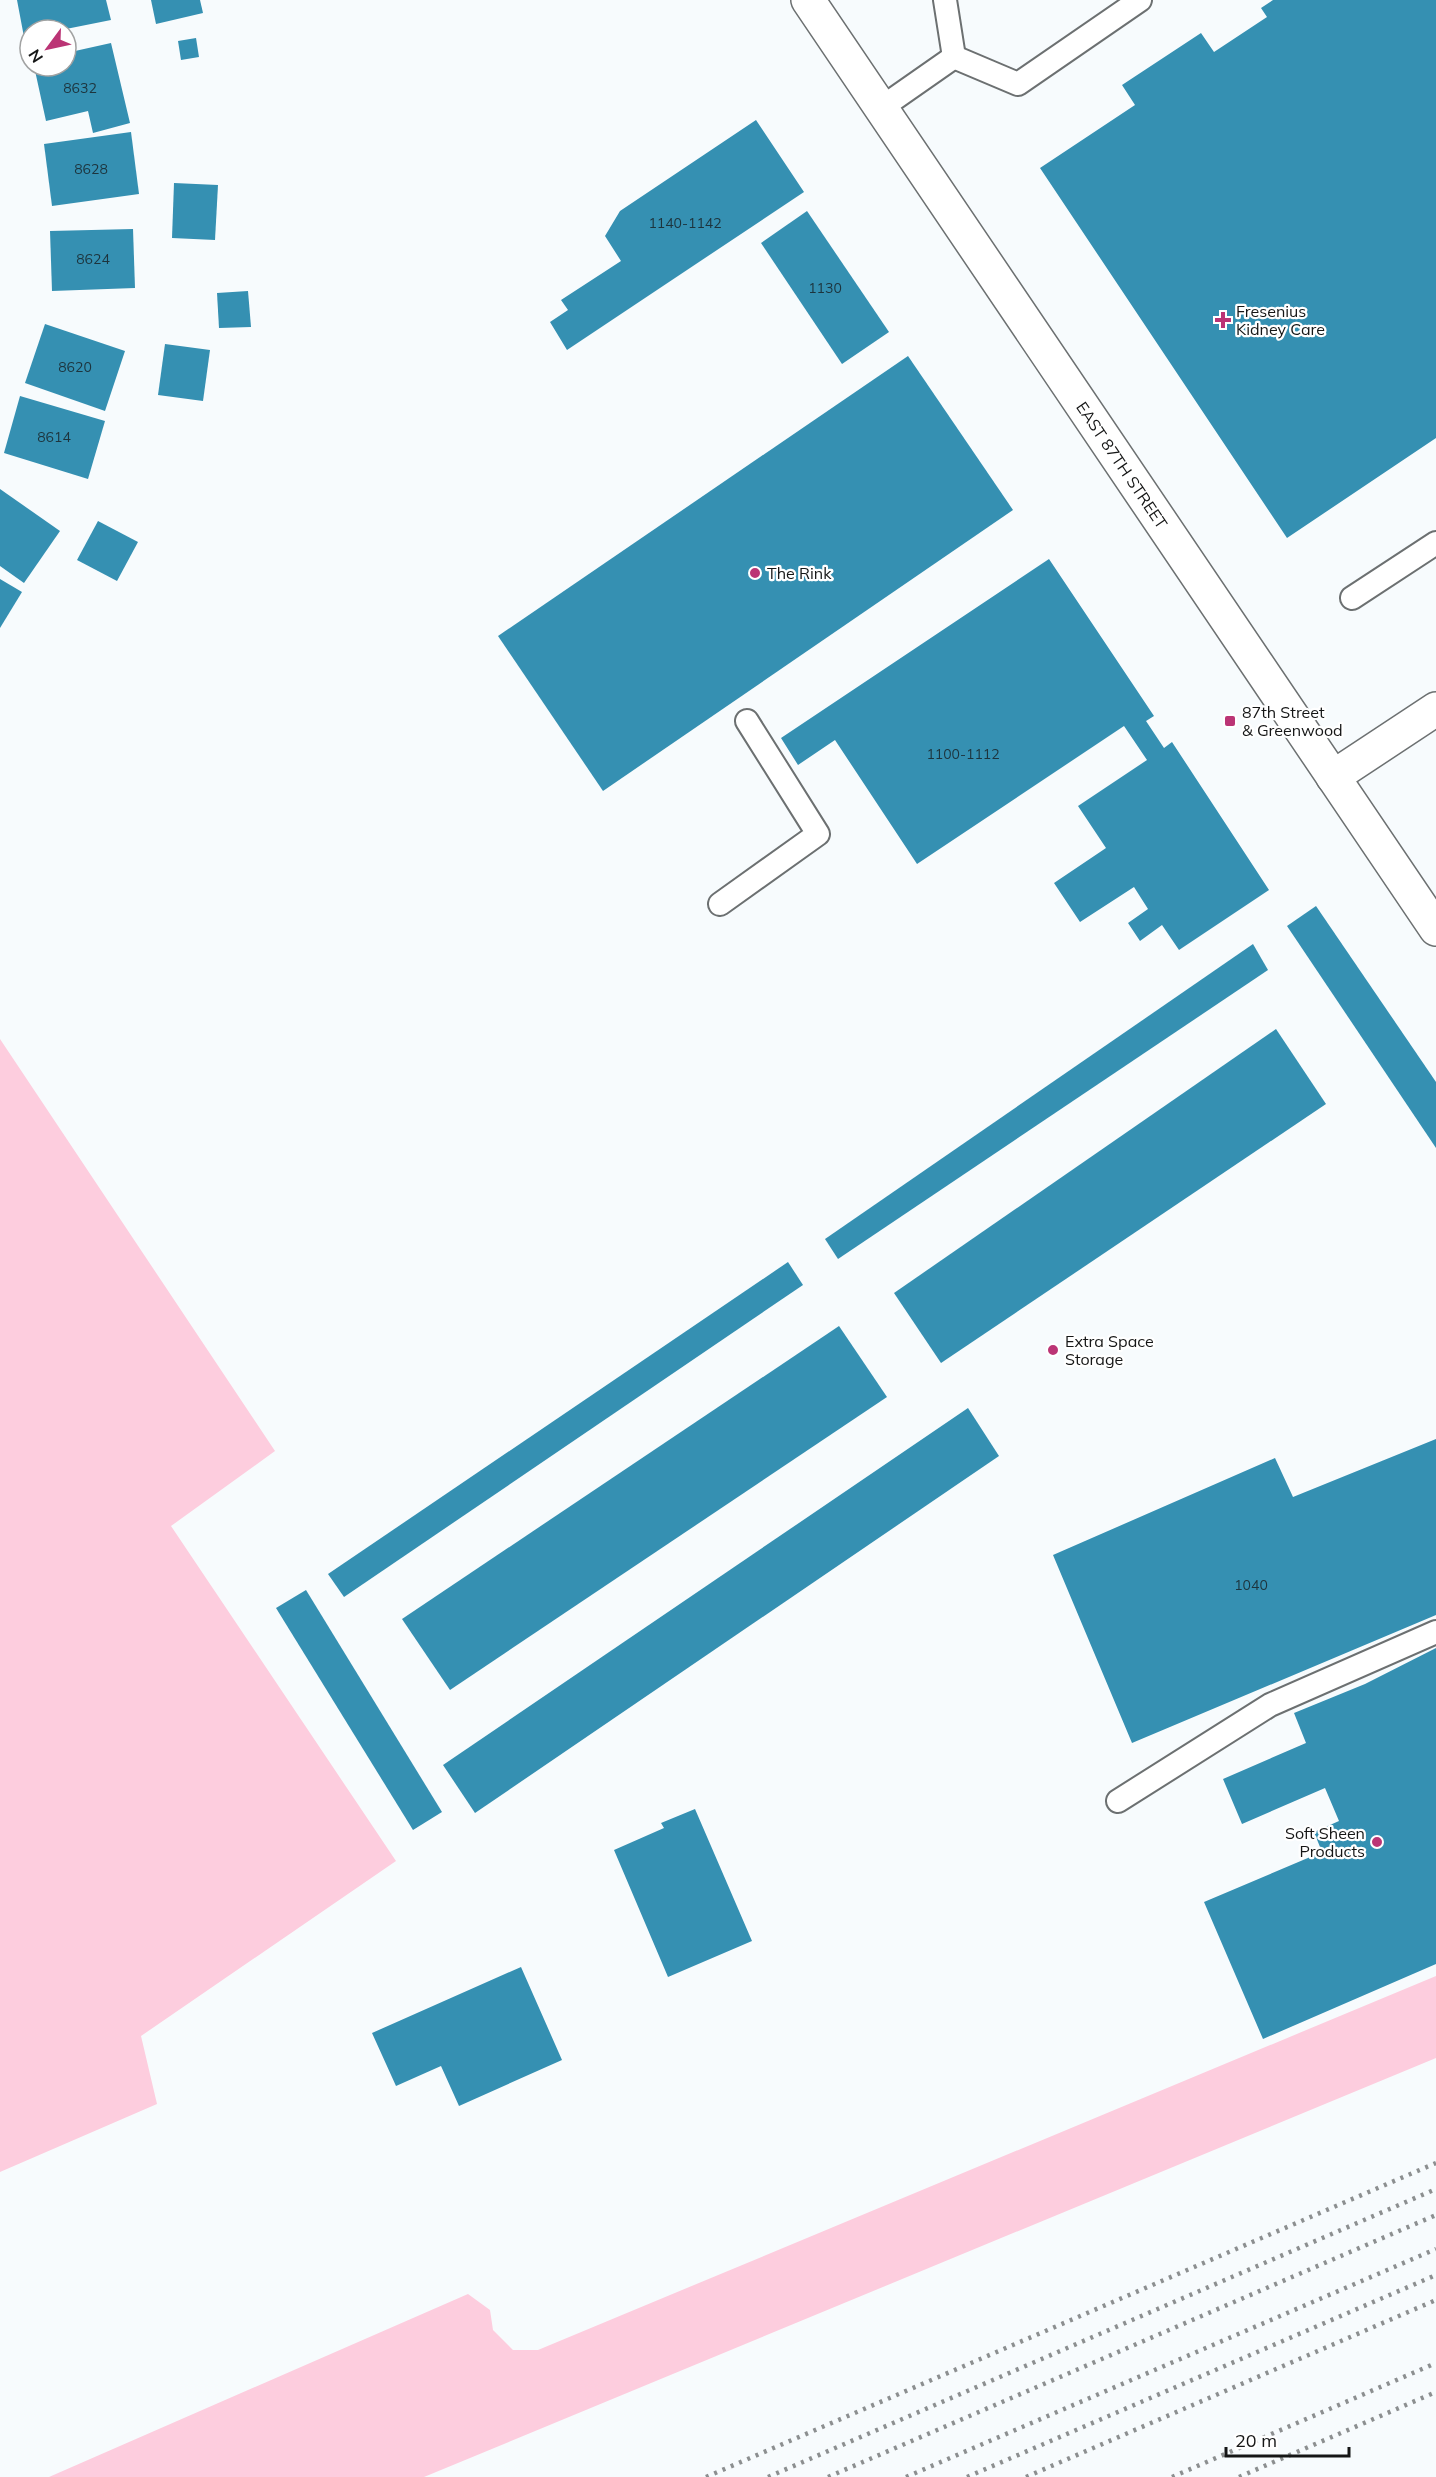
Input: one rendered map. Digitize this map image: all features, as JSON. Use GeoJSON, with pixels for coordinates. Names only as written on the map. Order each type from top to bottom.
{"type":"FeatureCollection","features":[{"type":"Feature","properties":{"kind":"main road","name":"EAST 87TH STREET"},"geometry":{"type":"LineString","coordinates":[[808,0],[1436,929]]}},
{"type":"Feature","properties":{"kind":"main road"},"geometry":{"type":"LineString","coordinates":[[1333,777],[1436,709]]}},
{"type":"Feature","properties":{"kind":"lane"},"geometry":{"type":"LineString","coordinates":[[945,0],[954,57]]}},
{"type":"Feature","properties":{"kind":"lane"},"geometry":{"type":"LineString","coordinates":[[954,57],[1018,84],[1140,0]]}},
{"type":"Feature","properties":{"kind":"lane"},"geometry":{"type":"LineString","coordinates":[[881,108],[954,57]]}},
{"type":"Feature","properties":{"kind":"lane"},"geometry":{"type":"LineString","coordinates":[[1352,598],[1436,543]]}},
{"type":"Feature","properties":{"kind":"lane"},"geometry":{"type":"LineString","coordinates":[[720,904],[818,834],[747,721]]}},
{"type":"Feature","properties":{"kind":"lane"},"geometry":{"type":"LineString","coordinates":[[1118,1801],[1270,1705],[1436,1632]]}},
{"type":"Feature","properties":{"kind":"shaded area"},"geometry":{"type":"Polygon","coordinates":[[[0,1039],[275,1451],[171,1526],[396,1861],[141,2036],[157,2104],[0,2172],[0,1039]]]}},
{"type":"Feature","properties":{"kind":"shaded area"},"geometry":{"type":"Polygon","coordinates":[[[1436,1976],[1436,2058],[424,2477],[49,2477],[468,2294],[490,2310],[493,2330],[513,2350],[538,2350],[1436,1976]]]}},
{"type":"Feature","properties":{"kind":"building"},"geometry":{"type":"Polygon","coordinates":[[[17,0],[106,0],[111,20],[78,27],[78,18],[20,18],[17,0]]]}},
{"type":"Feature","properties":{"kind":"building"},"geometry":{"type":"Polygon","coordinates":[[[151,0],[200,0],[203,13],[156,24],[151,0]]]}},
{"type":"Feature","properties":{"kind":"building"},"geometry":{"type":"Polygon","coordinates":[[[1273,0],[1436,0],[1436,438],[1287,538],[1040,168],[1135,105],[1122,85],[1201,33],[1214,52],[1267,17],[1261,8],[1273,0]]]}},
{"type":"Feature","properties":{"kind":"building"},"geometry":{"type":"Polygon","coordinates":[[[196,38],[199,57],[181,60],[178,41],[196,38]]]}},
{"type":"Feature","properties":{"kind":"building"},"geometry":{"type":"Polygon","coordinates":[[[111,43],[130,123],[93,133],[88,111],[46,121],[37,78],[78,78],[78,50],[111,43]]]}},
{"type":"Feature","properties":{"kind":"building"},"geometry":{"type":"Polygon","coordinates":[[[756,120],[804,192],[567,350],[550,322],[568,310],[561,300],[621,261],[605,236],[620,211],[756,120]]]}},
{"type":"Feature","properties":{"kind":"building"},"geometry":{"type":"Polygon","coordinates":[[[131,132],[139,194],[52,206],[44,144],[131,132]]]}},
{"type":"Feature","properties":{"kind":"building"},"geometry":{"type":"Polygon","coordinates":[[[174,183],[218,185],[215,240],[172,238],[174,183]]]}},
{"type":"Feature","properties":{"kind":"building"},"geometry":{"type":"Polygon","coordinates":[[[807,211],[889,332],[842,364],[761,243],[807,211]]]}},
{"type":"Feature","properties":{"kind":"building"},"geometry":{"type":"Polygon","coordinates":[[[133,229],[135,288],[52,291],[50,231],[133,229]]]}},
{"type":"Feature","properties":{"kind":"building"},"geometry":{"type":"Polygon","coordinates":[[[248,291],[251,327],[219,328],[217,293],[248,291]]]}},
{"type":"Feature","properties":{"kind":"building"},"geometry":{"type":"Polygon","coordinates":[[[45,324],[125,351],[105,411],[25,383],[45,324]]]}},
{"type":"Feature","properties":{"kind":"building"},"geometry":{"type":"Polygon","coordinates":[[[165,344],[210,350],[203,401],[158,395],[165,344]]]}},
{"type":"Feature","properties":{"kind":"building","name":"The Rink"},"geometry":{"type":"Polygon","coordinates":[[[908,356],[1013,510],[603,791],[498,636],[908,356]]]}},
{"type":"Feature","properties":{"kind":"building"},"geometry":{"type":"Polygon","coordinates":[[[20,396],[105,421],[88,479],[4,453],[20,396]]]}},
{"type":"Feature","properties":{"kind":"building"},"geometry":{"type":"Polygon","coordinates":[[[0,489],[60,531],[24,583],[0,566],[0,489]]]}},
{"type":"Feature","properties":{"kind":"building"},"geometry":{"type":"Polygon","coordinates":[[[98,521],[138,542],[117,581],[77,560],[98,521]]]}},
{"type":"Feature","properties":{"kind":"building"},"geometry":{"type":"Polygon","coordinates":[[[1049,559],[1154,716],[1146,721],[1164,748],[1172,742],[1269,890],[1179,950],[1162,925],[1140,941],[1128,923],[1148,909],[1134,887],[1080,922],[1054,883],[1106,848],[1078,806],[1147,760],[1124,726],[917,864],[835,740],[798,765],[781,738],[1049,559]]]}},
{"type":"Feature","properties":{"kind":"building"},"geometry":{"type":"Polygon","coordinates":[[[0,579],[22,592],[0,628],[0,579]]]}},
{"type":"Feature","properties":{"kind":"building"},"geometry":{"type":"Polygon","coordinates":[[[1316,906],[1436,1082],[1436,1148],[1287,926],[1316,906]]]}},
{"type":"Feature","properties":{"kind":"building"},"geometry":{"type":"Polygon","coordinates":[[[1253,944],[1268,970],[838,1259],[825,1239],[1253,944]]]}},
{"type":"Feature","properties":{"kind":"building"},"geometry":{"type":"Polygon","coordinates":[[[1276,1029],[1326,1104],[941,1363],[894,1293],[1276,1029]]]}},
{"type":"Feature","properties":{"kind":"building"},"geometry":{"type":"Polygon","coordinates":[[[788,1262],[803,1285],[344,1597],[328,1574],[788,1262]]]}},
{"type":"Feature","properties":{"kind":"building"},"geometry":{"type":"Polygon","coordinates":[[[839,1326],[887,1397],[450,1690],[402,1619],[839,1326]]]}},
{"type":"Feature","properties":{"kind":"building"},"geometry":{"type":"Polygon","coordinates":[[[968,1408],[999,1456],[475,1813],[443,1765],[968,1408]]]}},
{"type":"Feature","properties":{"kind":"building"},"geometry":{"type":"Polygon","coordinates":[[[1436,1439],[1436,1615],[1132,1743],[1053,1555],[1275,1458],[1293,1497],[1436,1439]]]}},
{"type":"Feature","properties":{"kind":"building"},"geometry":{"type":"Polygon","coordinates":[[[306,1590],[442,1812],[413,1830],[276,1608],[306,1590]]]}},
{"type":"Feature","properties":{"kind":"building","name":"Soft Sheen Products"},"geometry":{"type":"Polygon","coordinates":[[[1436,1648],[1436,1964],[1263,2039],[1204,1902],[1322,1852],[1314,1832],[1339,1821],[1325,1788],[1242,1824],[1223,1779],[1306,1743],[1294,1713],[1365,1684],[1436,1648]]]}},
{"type":"Feature","properties":{"kind":"building"},"geometry":{"type":"Polygon","coordinates":[[[695,1809],[752,1941],[668,1977],[614,1850],[664,1828],[661,1823],[695,1809]]]}},
{"type":"Feature","properties":{"kind":"building"},"geometry":{"type":"Polygon","coordinates":[[[521,1967],[562,2060],[459,2106],[441,2066],[396,2086],[372,2033],[521,1967]]]}},
{"type":"Feature","properties":{"kind":"railway"},"geometry":{"type":"LineString","coordinates":[[706,2477],[1436,2163]]}},
{"type":"Feature","properties":{"kind":"railway"},"geometry":{"type":"LineString","coordinates":[[768,2477],[1436,2189]]}},
{"type":"Feature","properties":{"kind":"railway"},"geometry":{"type":"LineString","coordinates":[[828,2477],[1436,2215]]}},
{"type":"Feature","properties":{"kind":"railway"},"geometry":{"type":"LineString","coordinates":[[906,2477],[1436,2249]]}},
{"type":"Feature","properties":{"kind":"railway"},"geometry":{"type":"LineString","coordinates":[[967,2477],[1436,2275]]}},
{"type":"Feature","properties":{"kind":"railway"},"geometry":{"type":"LineString","coordinates":[[1026,2477],[1436,2300]]}},
{"type":"Feature","properties":{"kind":"railway"},"geometry":{"type":"LineString","coordinates":[[1172,2477],[1436,2363]]}},
{"type":"Feature","properties":{"kind":"railway"},"geometry":{"type":"LineString","coordinates":[[1239,2477],[1436,2392]]}},
{"type":"Feature","properties":{"kind":"place","name":"Fresenius Kidney Care"},"geometry":{"type":"Point","coordinates":[1223,320]}},
{"type":"Feature","properties":{"kind":"place","name":"The Rink"},"geometry":{"type":"Point","coordinates":[755,573]}},
{"type":"Feature","properties":{"kind":"place","name":"87th Street & Greenwood"},"geometry":{"type":"Point","coordinates":[1230,721]}},
{"type":"Feature","properties":{"kind":"place","name":"Extra Space Storage"},"geometry":{"type":"Point","coordinates":[1053,1350]}},
{"type":"Feature","properties":{"kind":"place","name":"Soft Sheen Products"},"geometry":{"type":"Point","coordinates":[1377,1842]}}]}
